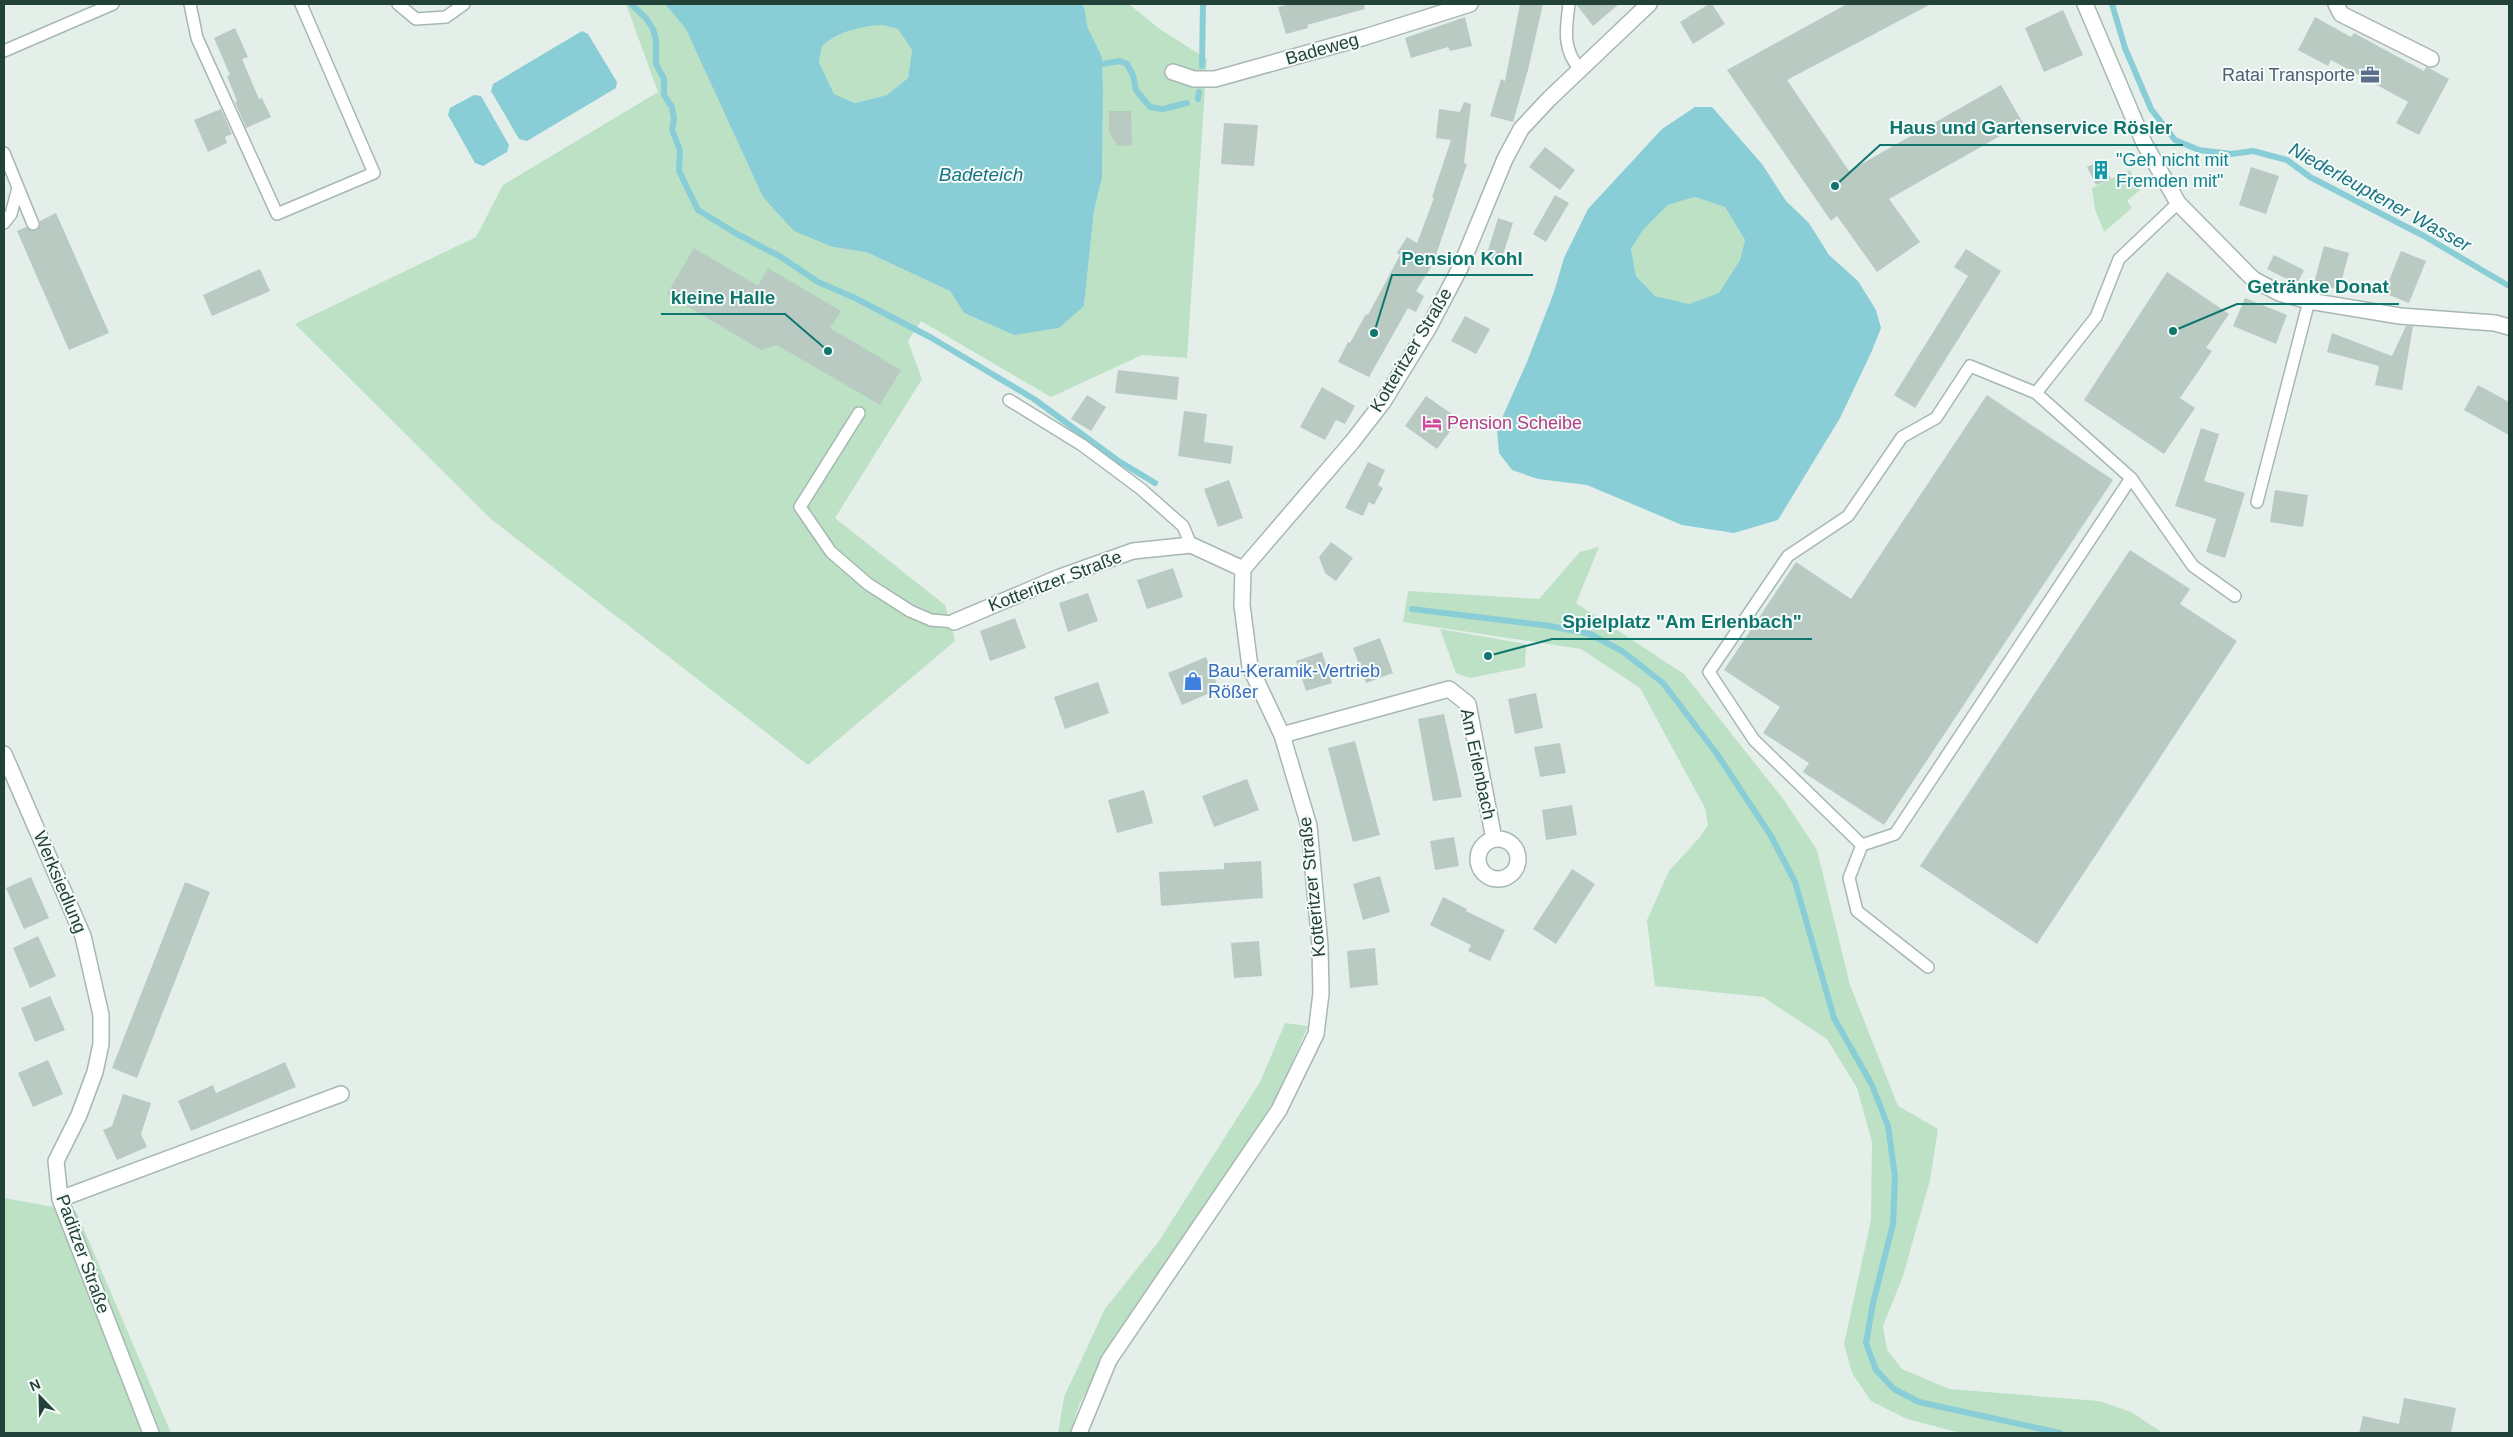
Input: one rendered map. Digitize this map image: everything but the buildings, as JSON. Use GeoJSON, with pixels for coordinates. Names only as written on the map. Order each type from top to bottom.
{"type":"FeatureCollection","features":[{"type":"Feature","properties":{"kind":"street","name":"Badeweg"},"geometry":{"type":"LineString","coordinates":[[1173,72],[1194,80],[1215,79],[1366,37],[1470,4]]}},
{"type":"Feature","properties":{"kind":"street","name":"Kotteritzer Straße"},"geometry":{"type":"LineString","coordinates":[[1079,1433],[1109,1360],[1279,1110],[1316,1034],[1321,993],[1320,946],[1309,826],[1282,735],[1250,667],[1242,605],[1243,569],[1352,442],[1383,402],[1430,327],[1460,268],[1505,159],[1520,129],[1649,4]]}},
{"type":"Feature","properties":{"kind":"street"},"geometry":{"type":"LineString","coordinates":[[2086,4],[2144,143],[2178,203],[2253,278],[2279,292],[2309,301],[2400,316],[2495,323],[2509,327]]}},
{"type":"Feature","properties":{"kind":"street"},"geometry":{"type":"LineString","coordinates":[[2336,4],[2341,14],[2431,59]]}},
{"type":"Feature","properties":{"kind":"street","name":"Kotteritzer Straße"},"geometry":{"type":"LineString","coordinates":[[954,622],[1060,577],[1132,551],[1192,545]]}},
{"type":"Feature","properties":{"kind":"street"},"geometry":{"type":"LineString","coordinates":[[1192,545],[1243,569]]}},
{"type":"Feature","properties":{"kind":"street","name":"Am Erlenbach"},"geometry":{"type":"LineString","coordinates":[[1282,735],[1448,689],[1468,704],[1494,840]]}},
{"type":"Feature","properties":{"kind":"street","name":"Werksiedlung"},"geometry":{"type":"LineString","coordinates":[[4,754],[83,936],[101,1015]]}},
{"type":"Feature","properties":{"kind":"street","name":"Paditzer Straße"},"geometry":{"type":"LineString","coordinates":[[101,1015],[100,1044],[95,1072],[79,1115],[56,1161],[60,1198],[151,1433]]}},
{"type":"Feature","properties":{"kind":"street"},"geometry":{"type":"LineString","coordinates":[[60,1198],[342,1094]]}},
{"type":"Feature","properties":{"kind":"lane"},"geometry":{"type":"LineString","coordinates":[[4,51],[113,4]]}},
{"type":"Feature","properties":{"kind":"lane"},"geometry":{"type":"LineString","coordinates":[[190,4],[197,38],[277,214],[374,173],[301,4]]}},
{"type":"Feature","properties":{"kind":"lane"},"geometry":{"type":"LineString","coordinates":[[398,4],[416,19],[446,17],[464,4]]}},
{"type":"Feature","properties":{"kind":"lane"},"geometry":{"type":"LineString","coordinates":[[1569,4],[1565,38],[1571,59],[1580,69]]}},
{"type":"Feature","properties":{"kind":"lane"},"geometry":{"type":"LineString","coordinates":[[4,153],[33,224]]}},
{"type":"Feature","properties":{"kind":"lane"},"geometry":{"type":"LineString","coordinates":[[4,223],[11,214],[18,188]]}},
{"type":"Feature","properties":{"kind":"lane"},"geometry":{"type":"LineString","coordinates":[[2036,393],[2096,317],[2119,259],[2178,203]]}},
{"type":"Feature","properties":{"kind":"lane"},"geometry":{"type":"LineString","coordinates":[[2256,502],[2309,301]]}},
{"type":"Feature","properties":{"kind":"lane"},"geometry":{"type":"LineString","coordinates":[[1862,845],[1754,740],[1709,672],[1788,556],[1848,516],[1902,437],[1936,418],[1970,366],[2036,393],[2131,478],[2193,566],[2235,596]]}},
{"type":"Feature","properties":{"kind":"lane"},"geometry":{"type":"LineString","coordinates":[[1009,400],[1082,445],[1141,490],[1183,526],[1192,545]]}},
{"type":"Feature","properties":{"kind":"lane"},"geometry":{"type":"LineString","coordinates":[[859,413],[800,507],[831,552],[868,584],[910,611],[931,620],[954,622]]}},
{"type":"Feature","properties":{"kind":"lane"},"geometry":{"type":"LineString","coordinates":[[1862,845],[1895,834],[2131,478]]}},
{"type":"Feature","properties":{"kind":"lane"},"geometry":{"type":"LineString","coordinates":[[1862,845],[1849,878],[1857,911],[1928,967]]}},
{"type":"Feature","properties":{"kind":"green space"},"geometry":{"type":"Polygon","coordinates":[[[626,4],[665,4],[686,29],[833,247],[866,252],[950,291],[964,313],[1014,335],[1059,328],[1084,306],[1094,211],[1102,178],[1103,88],[1102,57],[1087,26],[1085,10],[1082,4],[1129,4],[1161,30],[1207,59],[1187,358],[1142,355],[1051,397],[921,321],[908,341],[922,379],[835,518],[945,605],[955,641],[808,765],[491,519],[295,324],[476,237],[503,185],[658,92],[626,4]]]}},
{"type":"Feature","properties":{"kind":"green space"},"geometry":{"type":"Polygon","coordinates":[[[883,24],[898,29],[912,50],[908,78],[887,95],[855,103],[834,94],[819,62],[822,46],[851,30],[883,24]]]}},
{"type":"Feature","properties":{"kind":"green space"},"geometry":{"type":"Polygon","coordinates":[[[2130,170],[2140,190],[2127,201],[2132,208],[2104,232],[2095,209],[2092,188],[2130,170]]]}},
{"type":"Feature","properties":{"kind":"green space"},"geometry":{"type":"Polygon","coordinates":[[[1695,197],[1725,207],[1745,240],[1740,260],[1719,294],[1689,304],[1655,296],[1636,276],[1631,249],[1643,230],[1668,205],[1695,197]]]}},
{"type":"Feature","properties":{"kind":"green space"},"geometry":{"type":"Polygon","coordinates":[[[1599,547],[1576,603],[1684,674],[1784,800],[1817,850],[1850,985],[1898,1106],[1938,1129],[1930,1180],[1903,1276],[1883,1326],[1887,1350],[1902,1369],[1949,1389],[2099,1401],[2131,1412],[2163,1433],[1961,1433],[1907,1419],[1871,1401],[1852,1373],[1844,1344],[1871,1220],[1872,1142],[1857,1088],[1827,1039],[1763,997],[1655,986],[1647,920],[1669,871],[1700,837],[1708,825],[1705,808],[1640,688],[1581,649],[1403,622],[1408,591],[1539,599],[1580,552],[1599,547]]]}},
{"type":"Feature","properties":{"kind":"green space"},"geometry":{"type":"Polygon","coordinates":[[[1440,629],[1526,644],[1525,667],[1470,678],[1456,673],[1440,629]]]}},
{"type":"Feature","properties":{"kind":"green space"},"geometry":{"type":"Polygon","coordinates":[[[1285,1023],[1308,1026],[1278,1095],[1104,1357],[1079,1405],[1070,1433],[1058,1433],[1064,1397],[1105,1309],[1159,1241],[1260,1082],[1285,1023]]]}},
{"type":"Feature","properties":{"kind":"green space"},"geometry":{"type":"Polygon","coordinates":[[[4,1198],[76,1211],[171,1433],[4,1433],[4,1198]]]}},
{"type":"Feature","properties":{"kind":"water","name":"Badeteich"},"geometry":{"type":"Polygon","coordinates":[[[665,4],[1082,4],[1085,10],[1087,26],[1102,57],[1103,88],[1102,178],[1094,211],[1084,306],[1059,328],[1014,335],[964,313],[950,291],[866,252],[833,247],[794,231],[763,197],[686,29],[665,4]],[[883,25],[859,28],[843,33],[822,46],[819,62],[834,94],[855,103],[887,95],[908,78],[912,50],[898,29],[883,25]]]}},
{"type":"Feature","properties":{"kind":"water"},"geometry":{"type":"Polygon","coordinates":[[[582,31],[588,34],[617,82],[616,88],[527,141],[519,139],[491,91],[493,84],[582,31]]]}},
{"type":"Feature","properties":{"kind":"water"},"geometry":{"type":"Polygon","coordinates":[[[474,95],[481,96],[509,145],[507,152],[483,166],[475,163],[448,115],[450,108],[474,95]]]}},
{"type":"Feature","properties":{"kind":"water"},"geometry":{"type":"Polygon","coordinates":[[[1695,107],[1712,107],[1762,164],[1786,201],[1809,223],[1829,255],[1858,281],[1876,310],[1881,328],[1840,418],[1778,520],[1734,533],[1682,525],[1587,485],[1538,479],[1512,470],[1499,453],[1497,429],[1527,362],[1554,292],[1564,258],[1588,209],[1662,129],[1695,107]],[[1695,197],[1668,205],[1643,230],[1631,249],[1636,276],[1655,296],[1689,304],[1719,293],[1740,260],[1745,240],[1725,207],[1695,197]]]}},
{"type":"Feature","properties":{"kind":"waterway"},"geometry":{"type":"LineString","coordinates":[[631,4],[646,18],[653,29],[656,40],[656,64],[664,79],[664,95],[672,107],[674,119],[672,130],[680,150],[679,171],[698,210],[737,234],[781,257],[818,282],[855,298],[930,337],[1034,399],[1117,460],[1155,483]]}},
{"type":"Feature","properties":{"kind":"waterway"},"geometry":{"type":"LineString","coordinates":[[1202,66],[1203,4]]}},
{"type":"Feature","properties":{"kind":"waterway","name":"Niederleuptener Wasser"},"geometry":{"type":"LineString","coordinates":[[2112,4],[2125,48],[2151,109],[2175,140],[2199,150],[2231,154],[2253,151],[2287,160],[2310,177],[2424,236],[2509,286]]}},
{"type":"Feature","properties":{"kind":"waterway"},"geometry":{"type":"LineString","coordinates":[[1102,64],[1120,61],[1127,64],[1133,75],[1136,90],[1150,107],[1163,109],[1187,103]]}},
{"type":"Feature","properties":{"kind":"waterway"},"geometry":{"type":"LineString","coordinates":[[1198,99],[1199,92]]}},
{"type":"Feature","properties":{"kind":"waterway"},"geometry":{"type":"LineString","coordinates":[[1412,609],[1550,626],[1590,634],[1622,651],[1663,683],[1717,754],[1771,836],[1795,882],[1834,1018],[1872,1085],[1888,1126],[1895,1176],[1893,1224],[1873,1303],[1866,1343],[1876,1370],[1894,1389],[1919,1402],[2060,1433]]}},
{"type":"Feature","properties":{"kind":"place","name":"Ratai Transporte"},"geometry":{"type":"Point","coordinates":[2370,75]}},
{"type":"Feature","properties":{"kind":"place","name":"\"Geh nicht mit Fremden mit\""},"geometry":{"type":"Point","coordinates":[2101,170]}},
{"type":"Feature","properties":{"kind":"place","name":"Haus und Gartenservice Rösler"},"geometry":{"type":"Point","coordinates":[1835,186]}},
{"type":"Feature","properties":{"kind":"place","name":"Getränke Donat"},"geometry":{"type":"Point","coordinates":[2173,331]}},
{"type":"Feature","properties":{"kind":"place","name":"Pension Kohl"},"geometry":{"type":"Point","coordinates":[1374,333]}},
{"type":"Feature","properties":{"kind":"place","name":"kleine Halle"},"geometry":{"type":"Point","coordinates":[828,351]}},
{"type":"Feature","properties":{"kind":"place","name":"Pension Scheibe"},"geometry":{"type":"Point","coordinates":[1432,423]}},
{"type":"Feature","properties":{"kind":"place","name":"Spielplatz \"Am Erlenbach\""},"geometry":{"type":"Point","coordinates":[1488,656]}},
{"type":"Feature","properties":{"kind":"place","name":"Bau-Keramik-Vertrieb Rößer"},"geometry":{"type":"Point","coordinates":[1193,681]}}]}
